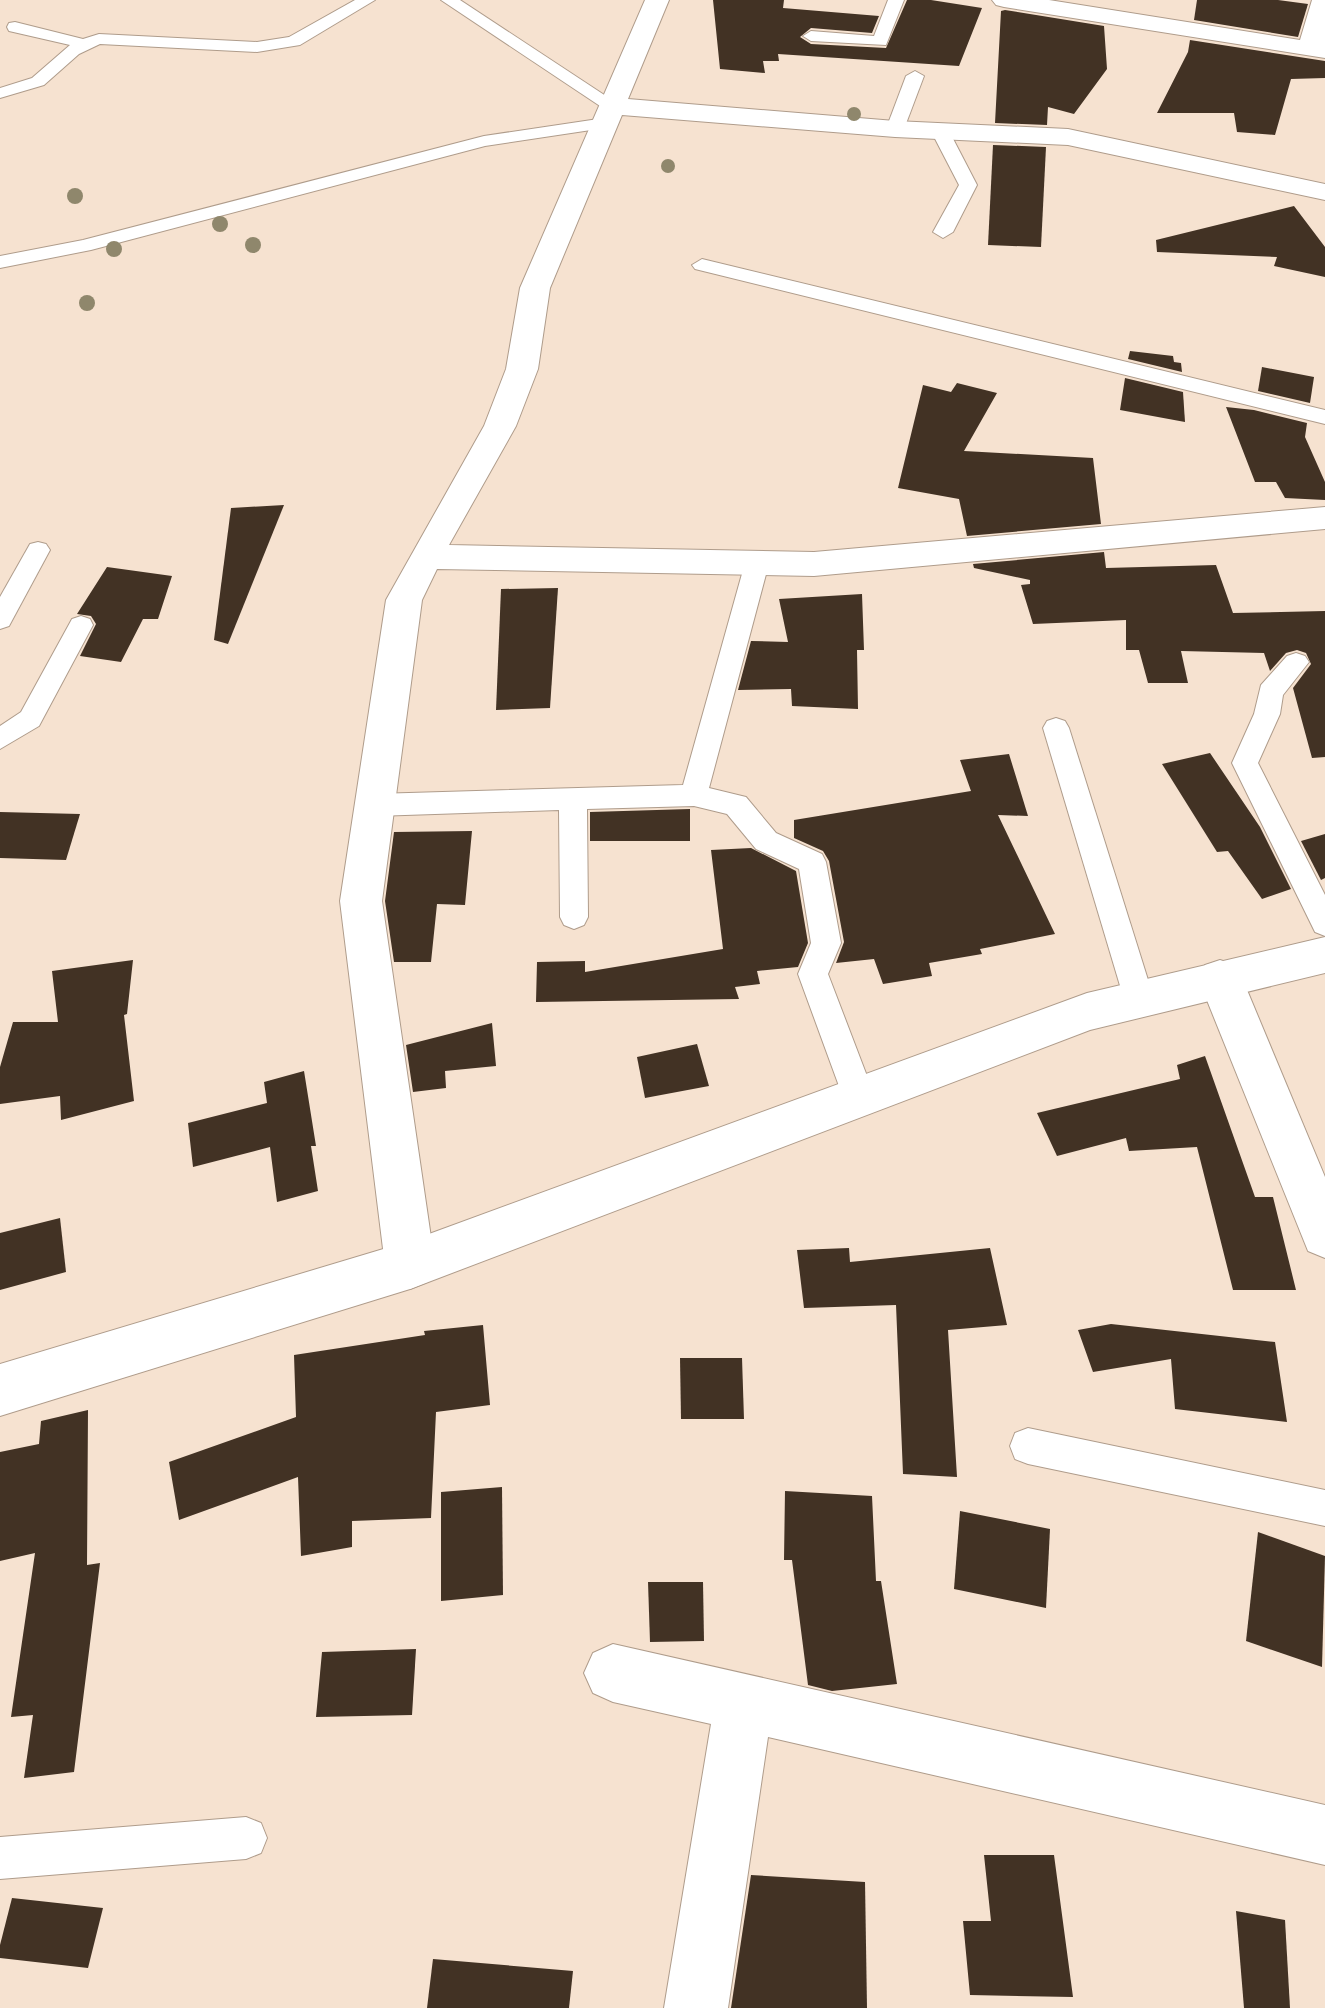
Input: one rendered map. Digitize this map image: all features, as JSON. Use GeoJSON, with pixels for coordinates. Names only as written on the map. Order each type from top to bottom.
{"type":"FeatureCollection","features":[{"type":"Feature","properties":{"kind":"street"},"geometry":{"type":"LineString","coordinates":[[410,1265],[361,901],[404,600],[500,426],[522,369],[535,288],[657,0]]}},
{"type":"Feature","properties":{"kind":"street"},"geometry":{"type":"LineString","coordinates":[[1004,0],[1317,50],[1324,0]]}},
{"type":"Feature","properties":{"kind":"street"},"geometry":{"type":"LineString","coordinates":[[608,114],[1068,137],[1325,192]]}},
{"type":"Feature","properties":{"kind":"street"},"geometry":{"type":"LineString","coordinates":[[425,557],[814,564],[1325,518]]}},
{"type":"Feature","properties":{"kind":"street"},"geometry":{"type":"LineString","coordinates":[[0,1390],[410,1265],[1087,1012],[1325,955]]}},
{"type":"Feature","properties":{"kind":"street"},"geometry":{"type":"LineString","coordinates":[[1220,978],[1325,1235]]}},
{"type":"Feature","properties":{"kind":"street"},"geometry":{"type":"LineString","coordinates":[[613,1673],[1325,1835]]}},
{"type":"Feature","properties":{"kind":"street"},"geometry":{"type":"LineString","coordinates":[[696,2008],[744,1703]]}},
{"type":"Feature","properties":{"kind":"lane"},"geometry":{"type":"LineString","coordinates":[[0,93],[40,80],[81,43],[99,39],[257,47],[294,41],[367,0]]}},
{"type":"Feature","properties":{"kind":"lane"},"geometry":{"type":"LineString","coordinates":[[449,0],[608,114]]}},
{"type":"Feature","properties":{"kind":"lane"},"geometry":{"type":"LineString","coordinates":[[811,36],[880,41],[896,0]]}},
{"type":"Feature","properties":{"kind":"lane"},"geometry":{"type":"LineString","coordinates":[[15,27],[81,43]]}},
{"type":"Feature","properties":{"kind":"lane"},"geometry":{"type":"LineString","coordinates":[[895,129],[915,76]]}},
{"type":"Feature","properties":{"kind":"lane"},"geometry":{"type":"LineString","coordinates":[[0,262],[84,246],[484,141],[608,114]]}},
{"type":"Feature","properties":{"kind":"lane"},"geometry":{"type":"LineString","coordinates":[[940,131],[968,185],[943,232]]}},
{"type":"Feature","properties":{"kind":"lane"},"geometry":{"type":"LineString","coordinates":[[702,265],[1325,417]]}},
{"type":"Feature","properties":{"kind":"lane"},"geometry":{"type":"LineString","coordinates":[[0,620],[38,550]]}},
{"type":"Feature","properties":{"kind":"lane"},"geometry":{"type":"LineString","coordinates":[[694,795],[757,563]]}},
{"type":"Feature","properties":{"kind":"lane"},"geometry":{"type":"LineString","coordinates":[[0,739],[30,719],[81,625]]}},
{"type":"Feature","properties":{"kind":"lane"},"geometry":{"type":"LineString","coordinates":[[1296,662],[1270,692],[1267,714],[1245,763],[1325,924]]}},
{"type":"Feature","properties":{"kind":"lane"},"geometry":{"type":"LineString","coordinates":[[1056,728],[1139,999]]}},
{"type":"Feature","properties":{"kind":"lane"},"geometry":{"type":"LineString","coordinates":[[375,805],[694,795],[736,805],[766,841],[812,862],[826,943],[813,974],[859,1097]]}},
{"type":"Feature","properties":{"kind":"lane"},"geometry":{"type":"LineString","coordinates":[[573,799],[574,917]]}},
{"type":"Feature","properties":{"kind":"lane"},"geometry":{"type":"LineString","coordinates":[[1028,1446],[1325,1508]]}},
{"type":"Feature","properties":{"kind":"lane"},"geometry":{"type":"LineString","coordinates":[[0,1858],[246,1838]]}},
{"type":"Feature","properties":{"kind":"building"},"geometry":{"type":"Polygon","coordinates":[[[713,0],[784,0],[783,8],[879,16],[872,33],[811,28],[800,37],[811,44],[886,48],[907,0],[931,0],[982,8],[959,66],[778,54],[779,61],[763,61],[765,73],[720,69],[713,0]]]}},
{"type":"Feature","properties":{"kind":"building"},"geometry":{"type":"Polygon","coordinates":[[[1197,0],[1278,0],[1308,4],[1298,37],[1194,20],[1197,0]]]}},
{"type":"Feature","properties":{"kind":"building"},"geometry":{"type":"Polygon","coordinates":[[[1001,11],[1104,26],[1107,69],[1074,114],[1048,107],[1047,125],[995,123],[1001,11]]]}},
{"type":"Feature","properties":{"kind":"building"},"geometry":{"type":"Polygon","coordinates":[[[1190,40],[1325,61],[1325,78],[1291,79],[1275,135],[1237,132],[1234,113],[1157,113],[1188,52],[1190,40]]]}},
{"type":"Feature","properties":{"kind":"building"},"geometry":{"type":"Polygon","coordinates":[[[993,145],[1046,147],[1041,247],[988,245],[993,145]]]}},
{"type":"Feature","properties":{"kind":"building"},"geometry":{"type":"Polygon","coordinates":[[[1294,206],[1325,247],[1325,277],[1274,266],[1277,257],[1157,252],[1156,240],[1294,206]]]}},
{"type":"Feature","properties":{"kind":"building"},"geometry":{"type":"Polygon","coordinates":[[[1130,351],[1173,356],[1174,362],[1181,363],[1182,372],[1128,359],[1130,351]]]}},
{"type":"Feature","properties":{"kind":"building"},"geometry":{"type":"Polygon","coordinates":[[[1262,367],[1314,377],[1310,403],[1258,391],[1262,367]]]}},
{"type":"Feature","properties":{"kind":"building"},"geometry":{"type":"Polygon","coordinates":[[[1125,378],[1183,392],[1185,422],[1120,410],[1125,378]]]}},
{"type":"Feature","properties":{"kind":"building"},"geometry":{"type":"Polygon","coordinates":[[[957,383],[997,393],[964,451],[1093,458],[1101,524],[967,536],[959,499],[898,488],[923,385],[951,392],[957,383]]]}},
{"type":"Feature","properties":{"kind":"building"},"geometry":{"type":"Polygon","coordinates":[[[1226,407],[1254,410],[1307,423],[1305,437],[1325,482],[1325,500],[1285,498],[1276,482],[1255,482],[1226,407]]]}},
{"type":"Feature","properties":{"kind":"building"},"geometry":{"type":"Polygon","coordinates":[[[284,505],[228,644],[214,640],[231,508],[284,505]]]}},
{"type":"Feature","properties":{"kind":"building"},"geometry":{"type":"Polygon","coordinates":[[[1104,552],[1106,568],[1216,565],[1233,613],[1325,611],[1325,757],[1312,758],[1293,688],[1311,664],[1306,653],[1297,650],[1286,653],[1270,671],[1264,653],[1181,651],[1188,683],[1148,683],[1139,650],[1126,650],[1126,620],[1033,624],[1021,585],[1030,584],[1030,580],[974,568],[973,564],[1104,552]]]}},
{"type":"Feature","properties":{"kind":"building"},"geometry":{"type":"Polygon","coordinates":[[[107,567],[172,576],[158,619],[143,619],[121,662],[80,656],[96,624],[91,616],[77,614],[107,567]]]}},
{"type":"Feature","properties":{"kind":"building"},"geometry":{"type":"Polygon","coordinates":[[[558,588],[550,708],[496,710],[501,589],[558,588]]]}},
{"type":"Feature","properties":{"kind":"building"},"geometry":{"type":"Polygon","coordinates":[[[862,594],[864,650],[857,650],[858,709],[792,706],[791,689],[738,690],[751,641],[788,642],[779,599],[862,594]]]}},
{"type":"Feature","properties":{"kind":"building"},"geometry":{"type":"Polygon","coordinates":[[[1210,753],[1260,827],[1291,889],[1262,899],[1228,851],[1217,852],[1162,764],[1210,753]]]}},
{"type":"Feature","properties":{"kind":"building"},"geometry":{"type":"Polygon","coordinates":[[[1009,754],[1028,816],[998,815],[1055,934],[980,949],[982,954],[929,963],[932,976],[883,984],[874,959],[836,963],[844,942],[829,861],[823,851],[794,838],[794,820],[971,791],[960,760],[1009,754]]]}},
{"type":"Feature","properties":{"kind":"building"},"geometry":{"type":"Polygon","coordinates":[[[690,809],[690,841],[590,841],[590,812],[690,809]]]}},
{"type":"Feature","properties":{"kind":"building"},"geometry":{"type":"Polygon","coordinates":[[[0,812],[80,814],[66,860],[0,858],[0,812]]]}},
{"type":"Feature","properties":{"kind":"building"},"geometry":{"type":"Polygon","coordinates":[[[472,831],[465,905],[437,904],[431,962],[394,962],[385,901],[394,832],[472,831]]]}},
{"type":"Feature","properties":{"kind":"building"},"geometry":{"type":"Polygon","coordinates":[[[1325,834],[1325,878],[1321,880],[1301,841],[1325,834]]]}},
{"type":"Feature","properties":{"kind":"building"},"geometry":{"type":"Polygon","coordinates":[[[751,848],[796,871],[808,943],[798,967],[757,971],[760,984],[735,987],[739,999],[536,1002],[537,962],[585,961],[585,972],[723,949],[711,850],[751,848]]]}},
{"type":"Feature","properties":{"kind":"building"},"geometry":{"type":"Polygon","coordinates":[[[133,960],[127,1014],[124,1015],[134,1101],[61,1120],[60,1096],[0,1104],[0,1067],[13,1022],[58,1022],[52,971],[133,960]]]}},
{"type":"Feature","properties":{"kind":"building"},"geometry":{"type":"Polygon","coordinates":[[[492,1023],[496,1066],[445,1071],[446,1088],[413,1092],[406,1045],[492,1023]]]}},
{"type":"Feature","properties":{"kind":"building"},"geometry":{"type":"Polygon","coordinates":[[[697,1044],[709,1086],[645,1098],[637,1057],[697,1044]]]}},
{"type":"Feature","properties":{"kind":"building"},"geometry":{"type":"Polygon","coordinates":[[[1205,1056],[1255,1197],[1273,1197],[1296,1290],[1233,1290],[1197,1147],[1129,1151],[1126,1138],[1057,1156],[1037,1113],[1180,1079],[1177,1065],[1205,1056]]]}},
{"type":"Feature","properties":{"kind":"building"},"geometry":{"type":"Polygon","coordinates":[[[304,1071],[316,1146],[311,1146],[318,1191],[277,1202],[270,1147],[193,1167],[188,1123],[267,1103],[264,1082],[304,1071]]]}},
{"type":"Feature","properties":{"kind":"building"},"geometry":{"type":"Polygon","coordinates":[[[60,1218],[66,1272],[0,1290],[0,1233],[60,1218]]]}},
{"type":"Feature","properties":{"kind":"building"},"geometry":{"type":"Polygon","coordinates":[[[849,1248],[850,1262],[990,1248],[1007,1325],[948,1330],[957,1477],[903,1474],[896,1305],[804,1308],[797,1250],[849,1248]]]}},
{"type":"Feature","properties":{"kind":"building"},"geometry":{"type":"Polygon","coordinates":[[[1111,1324],[1275,1342],[1287,1422],[1175,1409],[1171,1359],[1093,1372],[1078,1330],[1111,1324]]]}},
{"type":"Feature","properties":{"kind":"building"},"geometry":{"type":"Polygon","coordinates":[[[483,1325],[490,1405],[436,1412],[431,1518],[352,1521],[352,1547],[301,1556],[298,1477],[179,1520],[169,1462],[296,1417],[294,1355],[425,1335],[424,1331],[483,1325]]]}},
{"type":"Feature","properties":{"kind":"building"},"geometry":{"type":"Polygon","coordinates":[[[680,1358],[742,1358],[744,1419],[681,1419],[680,1358]]]}},
{"type":"Feature","properties":{"kind":"building"},"geometry":{"type":"Polygon","coordinates":[[[88,1410],[87,1565],[100,1563],[74,1772],[24,1778],[33,1715],[11,1717],[35,1553],[0,1561],[0,1452],[39,1444],[41,1421],[88,1410]]]}},
{"type":"Feature","properties":{"kind":"building"},"geometry":{"type":"Polygon","coordinates":[[[502,1487],[503,1595],[441,1601],[441,1492],[502,1487]]]}},
{"type":"Feature","properties":{"kind":"building"},"geometry":{"type":"Polygon","coordinates":[[[785,1491],[872,1496],[876,1581],[881,1581],[897,1684],[832,1691],[808,1685],[792,1560],[784,1560],[785,1491]]]}},
{"type":"Feature","properties":{"kind":"building"},"geometry":{"type":"Polygon","coordinates":[[[960,1511],[1050,1529],[1046,1608],[954,1589],[960,1511]]]}},
{"type":"Feature","properties":{"kind":"building"},"geometry":{"type":"Polygon","coordinates":[[[1258,1532],[1325,1556],[1322,1667],[1246,1641],[1258,1532]]]}},
{"type":"Feature","properties":{"kind":"building"},"geometry":{"type":"Polygon","coordinates":[[[648,1582],[703,1582],[704,1641],[650,1642],[648,1582]]]}},
{"type":"Feature","properties":{"kind":"building"},"geometry":{"type":"Polygon","coordinates":[[[416,1649],[412,1715],[316,1717],[322,1652],[416,1649]]]}},
{"type":"Feature","properties":{"kind":"building"},"geometry":{"type":"Polygon","coordinates":[[[984,1855],[1054,1855],[1073,1997],[970,1995],[963,1921],[991,1921],[984,1855]]]}},
{"type":"Feature","properties":{"kind":"building"},"geometry":{"type":"Polygon","coordinates":[[[751,1875],[865,1882],[867,2008],[731,2008],[751,1875]]]}},
{"type":"Feature","properties":{"kind":"building"},"geometry":{"type":"Polygon","coordinates":[[[12,1898],[103,1908],[88,1968],[0,1958],[0,1945],[12,1898]]]}},
{"type":"Feature","properties":{"kind":"building"},"geometry":{"type":"Polygon","coordinates":[[[1236,1911],[1285,1920],[1290,2008],[1244,2008],[1236,1911]]]}},
{"type":"Feature","properties":{"kind":"building"},"geometry":{"type":"Polygon","coordinates":[[[433,1959],[573,1971],[569,2008],[427,2008],[433,1959]]]}}]}
